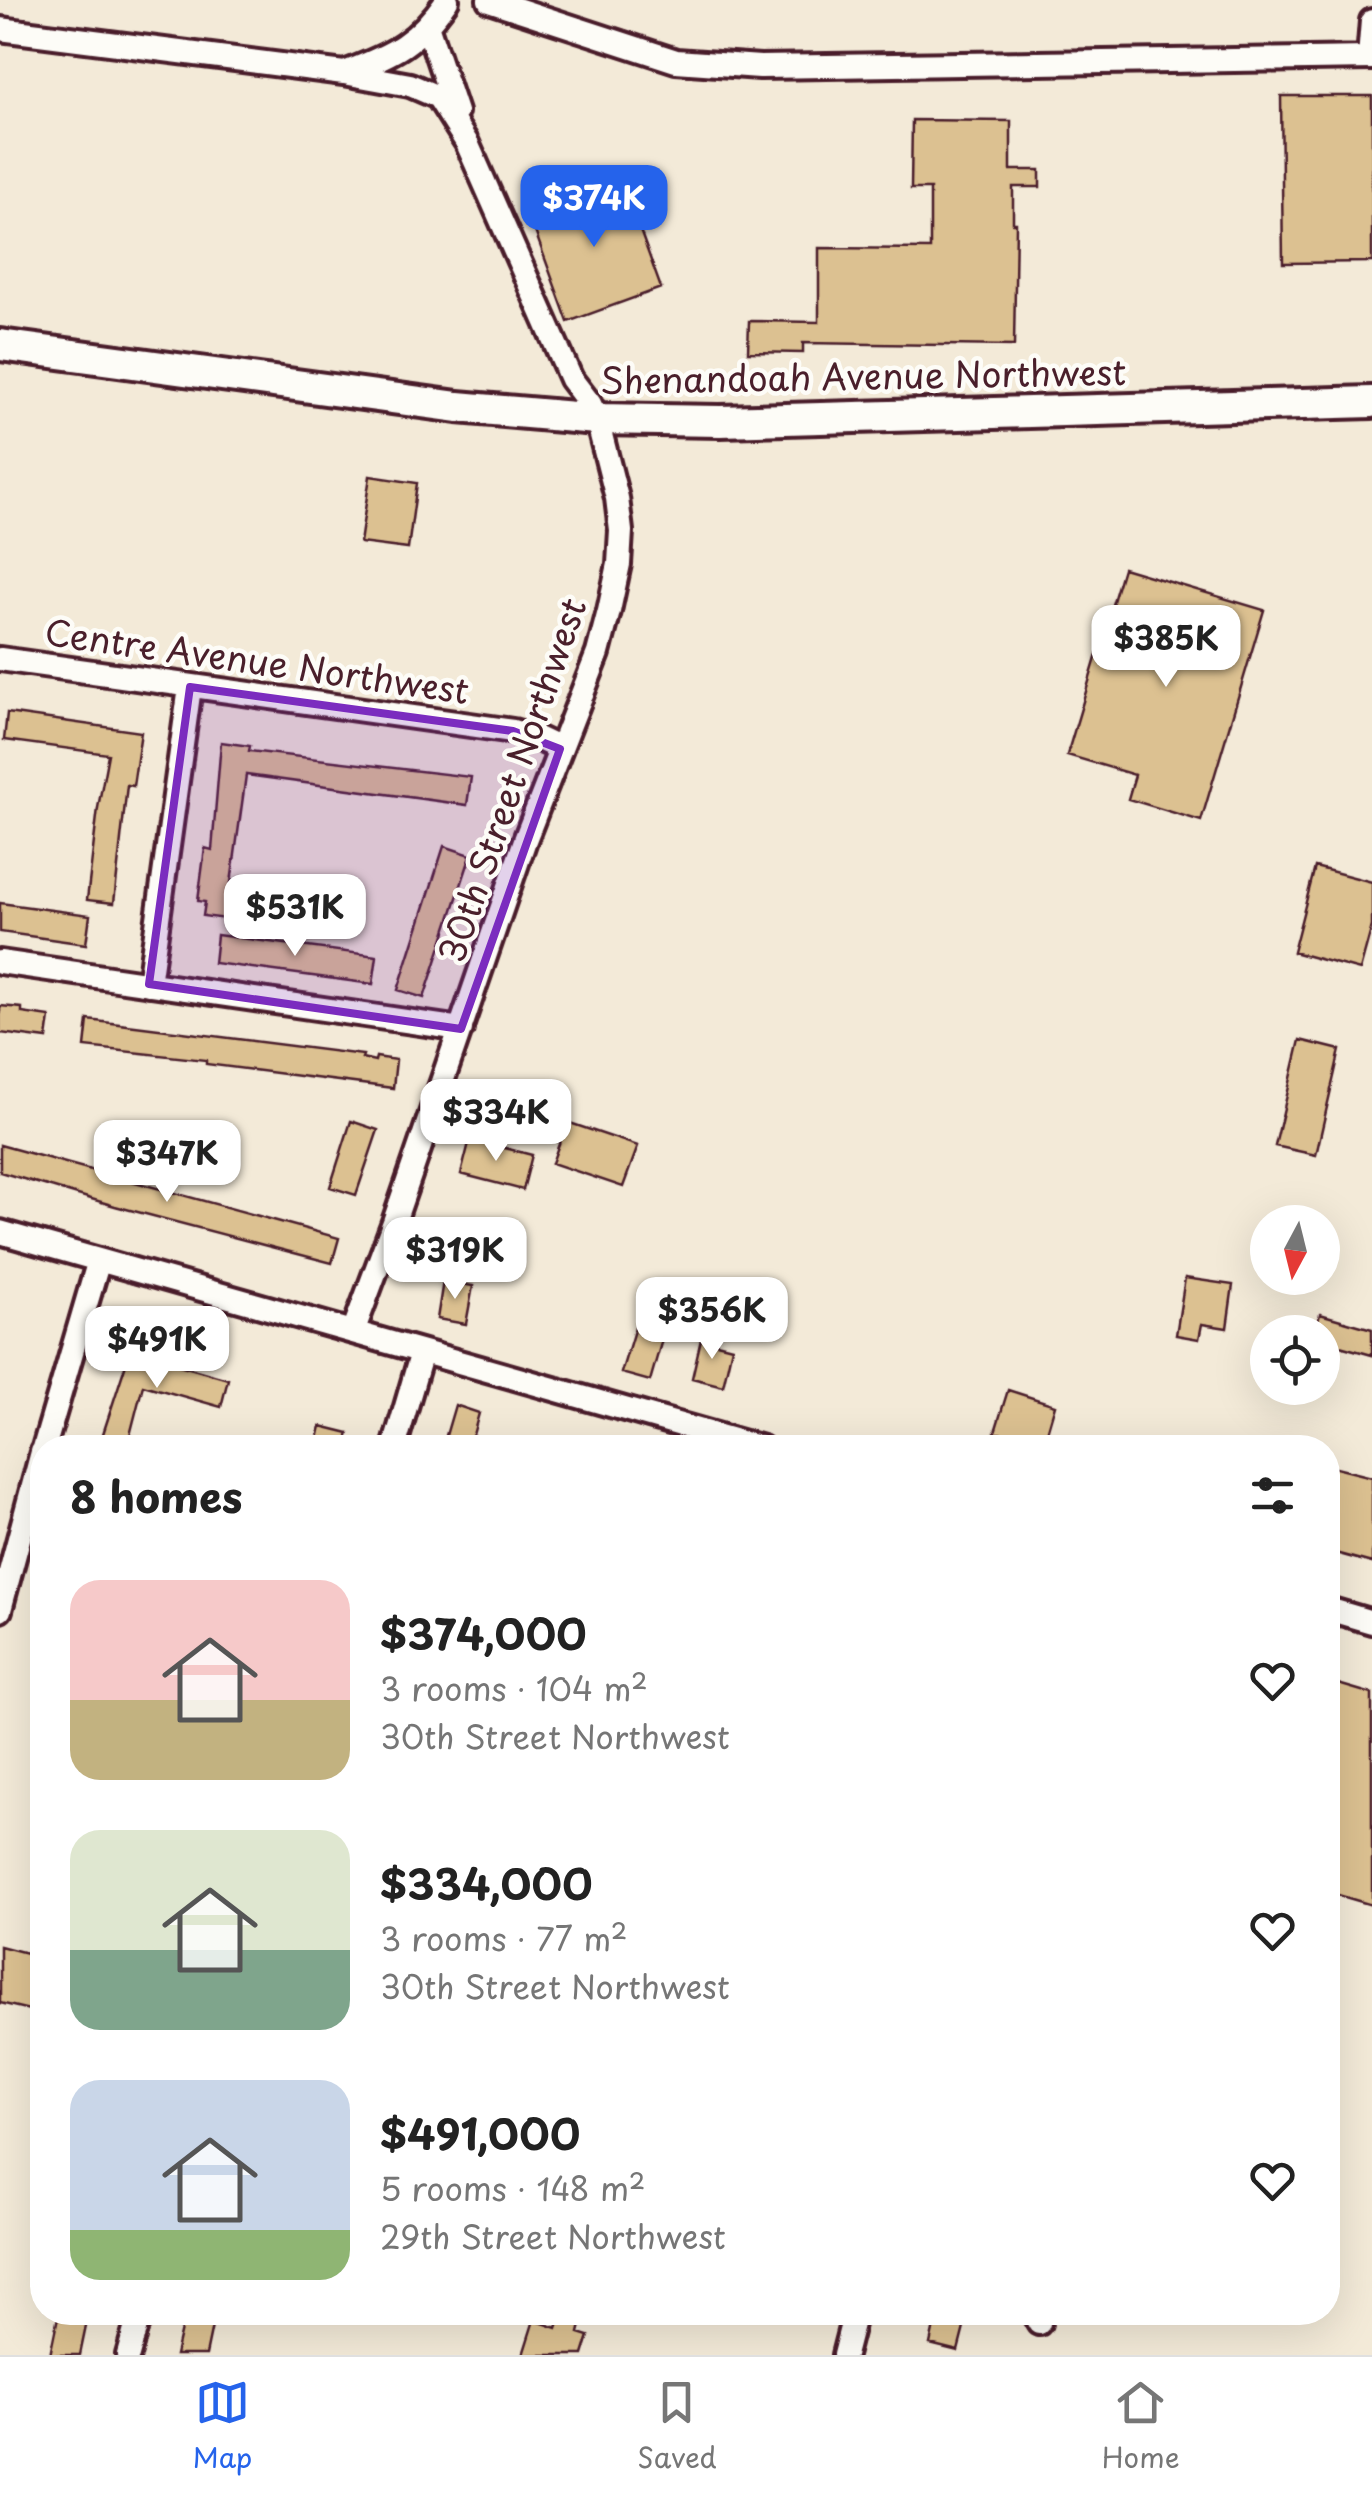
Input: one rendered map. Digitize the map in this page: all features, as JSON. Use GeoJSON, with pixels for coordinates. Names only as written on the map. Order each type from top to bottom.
{"type":"FeatureCollection","features":[{"type":"Feature","properties":{"kind":"main road","name":"Shenandoah Avenue Northwest"},"geometry":{"type":"LineString","coordinates":[[0,344],[441,405],[597,419],[720,422],[1372,402]]}},
{"type":"Feature","properties":{"kind":"street"},"geometry":{"type":"LineString","coordinates":[[344,73],[382,60],[406,46],[428,28],[447,0]]}},
{"type":"Feature","properties":{"kind":"street"},"geometry":{"type":"LineString","coordinates":[[489,0],[676,60],[760,67],[1370,58],[1372,21]]}},
{"type":"Feature","properties":{"kind":"street","name":"30th Street Northwest"},"geometry":{"type":"LineString","coordinates":[[428,28],[467,144]]}},
{"type":"Feature","properties":{"kind":"street","name":"30th Street Northwest"},"geometry":{"type":"LineString","coordinates":[[0,29],[344,73],[424,89],[447,107],[467,144],[570,378],[597,419],[617,498],[621,531],[618,564],[598,653],[525,840],[353,1332]]}},
{"type":"Feature","properties":{"kind":"street","name":"Centre Avenue Northwest"},"geometry":{"type":"LineString","coordinates":[[0,659],[513,731],[560,749]]}},
{"type":"Feature","properties":{"kind":"street"},"geometry":{"type":"LineString","coordinates":[[149,984],[190,687]]}},
{"type":"Feature","properties":{"kind":"street"},"geometry":{"type":"LineString","coordinates":[[0,962],[461,1029]]}},
{"type":"Feature","properties":{"kind":"street"},"geometry":{"type":"LineString","coordinates":[[0,1232],[716,1435]]}},
{"type":"Feature","properties":{"kind":"street"},"geometry":{"type":"LineString","coordinates":[[47,1435],[99,1260]]}},
{"type":"Feature","properties":{"kind":"street"},"geometry":{"type":"LineString","coordinates":[[398,1435],[422,1352]]}},
{"type":"Feature","properties":{"kind":"street"},"geometry":{"type":"LineString","coordinates":[[0,1610],[30,1498]]}},
{"type":"Feature","properties":{"kind":"street"},"geometry":{"type":"LineString","coordinates":[[1340,1613],[1372,1622]]}},
{"type":"Feature","properties":{"kind":"street"},"geometry":{"type":"LineString","coordinates":[[128,2355],[136,2325]]}},
{"type":"Feature","properties":{"kind":"street"},"geometry":{"type":"LineString","coordinates":[[844,2355],[852,2325]]}},
{"type":"Feature","properties":{"kind":"highlighted area"},"geometry":{"type":"Polygon","coordinates":[[[190,687],[513,731],[560,749],[461,1029],[149,984],[190,687]]]}},
{"type":"Feature","properties":{"kind":"building"},"geometry":{"type":"Polygon","coordinates":[[[1281,96],[1372,96],[1372,262],[1283,263],[1281,96]]]}},
{"type":"Feature","properties":{"kind":"building"},"geometry":{"type":"Polygon","coordinates":[[[912,120],[1011,121],[1011,170],[1040,170],[1040,187],[1013,187],[1014,346],[803,343],[803,353],[748,352],[749,321],[819,322],[819,248],[930,249],[930,189],[911,189],[912,120]]]}},
{"type":"Feature","properties":{"kind":"building"},"geometry":{"type":"Polygon","coordinates":[[[621,178],[661,288],[568,322],[528,212],[621,178]]]}},
{"type":"Feature","properties":{"kind":"building"},"geometry":{"type":"Polygon","coordinates":[[[370,476],[417,483],[408,549],[360,543],[370,476]]]}},
{"type":"Feature","properties":{"kind":"building"},"geometry":{"type":"Polygon","coordinates":[[[1123,568],[1264,610],[1201,821],[1128,799],[1135,775],[1067,755],[1123,568]]]}},
{"type":"Feature","properties":{"kind":"building"},"geometry":{"type":"Polygon","coordinates":[[[7,713],[141,732],[133,786],[127,785],[114,903],[87,900],[108,754],[4,740],[7,713]]]}},
{"type":"Feature","properties":{"kind":"building"},"geometry":{"type":"Polygon","coordinates":[[[221,742],[250,746],[249,751],[471,777],[467,805],[246,775],[226,919],[203,916],[205,902],[198,901],[205,848],[212,850],[221,742]]]}},
{"type":"Feature","properties":{"kind":"building"},"geometry":{"type":"Polygon","coordinates":[[[444,846],[471,855],[424,998],[398,990],[444,846]]]}},
{"type":"Feature","properties":{"kind":"building"},"geometry":{"type":"Polygon","coordinates":[[[1315,867],[1372,882],[1372,926],[1360,970],[1293,952],[1315,867]]]}},
{"type":"Feature","properties":{"kind":"building"},"geometry":{"type":"Polygon","coordinates":[[[0,903],[90,915],[86,944],[0,932],[0,903]]]}},
{"type":"Feature","properties":{"kind":"building"},"geometry":{"type":"Polygon","coordinates":[[[217,935],[377,956],[373,984],[214,963],[217,935]]]}},
{"type":"Feature","properties":{"kind":"building"},"geometry":{"type":"Polygon","coordinates":[[[0,1006],[50,1017],[47,1039],[0,1033],[0,1006]]]}},
{"type":"Feature","properties":{"kind":"building"},"geometry":{"type":"Polygon","coordinates":[[[88,1020],[363,1055],[362,1058],[375,1061],[376,1057],[396,1060],[393,1088],[206,1064],[206,1060],[85,1047],[88,1020]]]}},
{"type":"Feature","properties":{"kind":"building"},"geometry":{"type":"Polygon","coordinates":[[[1300,1040],[1340,1050],[1316,1155],[1275,1146],[1300,1040]]]}},
{"type":"Feature","properties":{"kind":"building"},"geometry":{"type":"Polygon","coordinates":[[[351,1121],[378,1130],[356,1195],[330,1187],[351,1121]]]}},
{"type":"Feature","properties":{"kind":"building"},"geometry":{"type":"Polygon","coordinates":[[[567,1122],[638,1146],[623,1187],[552,1163],[567,1122]]]}},
{"type":"Feature","properties":{"kind":"building"},"geometry":{"type":"Polygon","coordinates":[[[470,1139],[532,1155],[523,1190],[461,1174],[470,1139]]]}},
{"type":"Feature","properties":{"kind":"building"},"geometry":{"type":"Polygon","coordinates":[[[0,1145],[339,1238],[332,1263],[0,1172],[0,1145]]]}},
{"type":"Feature","properties":{"kind":"building"},"geometry":{"type":"Polygon","coordinates":[[[1185,1278],[1233,1285],[1227,1328],[1202,1324],[1199,1339],[1176,1335],[1185,1278]]]}},
{"type":"Feature","properties":{"kind":"building"},"geometry":{"type":"Polygon","coordinates":[[[443,1281],[473,1286],[466,1324],[437,1319],[443,1281]]]}},
{"type":"Feature","properties":{"kind":"building"},"geometry":{"type":"Polygon","coordinates":[[[1340,1320],[1372,1329],[1372,1355],[1340,1346],[1340,1320]]]}},
{"type":"Feature","properties":{"kind":"building"},"geometry":{"type":"Polygon","coordinates":[[[635,1327],[663,1336],[650,1381],[621,1373],[635,1327]]]}},
{"type":"Feature","properties":{"kind":"building"},"geometry":{"type":"Polygon","coordinates":[[[701,1339],[732,1347],[723,1386],[692,1378],[701,1339]]]}},
{"type":"Feature","properties":{"kind":"building"},"geometry":{"type":"Polygon","coordinates":[[[130,1351],[228,1379],[221,1407],[143,1385],[130,1435],[103,1435],[130,1351]]]}},
{"type":"Feature","properties":{"kind":"building"},"geometry":{"type":"Polygon","coordinates":[[[1008,1390],[1055,1405],[1046,1435],[995,1432],[1008,1390]]]}},
{"type":"Feature","properties":{"kind":"building"},"geometry":{"type":"Polygon","coordinates":[[[455,1405],[479,1413],[473,1435],[446,1435],[455,1405]]]}},
{"type":"Feature","properties":{"kind":"building"},"geometry":{"type":"Polygon","coordinates":[[[321,1426],[349,1433],[348,1435],[319,1435],[321,1426]]]}},
{"type":"Feature","properties":{"kind":"building"},"geometry":{"type":"Polygon","coordinates":[[[1340,1469],[1372,1477],[1372,1563],[1340,1554],[1340,1469]]]}},
{"type":"Feature","properties":{"kind":"building"},"geometry":{"type":"Polygon","coordinates":[[[1340,1685],[1372,1694],[1372,1905],[1340,1896],[1340,1685]]]}},
{"type":"Feature","properties":{"kind":"building"},"geometry":{"type":"Polygon","coordinates":[[[0,1946],[30,1954],[30,2010],[0,2003],[0,1946]]]}},
{"type":"Feature","properties":{"kind":"building"},"geometry":{"type":"Polygon","coordinates":[[[56,2325],[86,2325],[80,2355],[50,2355],[56,2325]]]}},
{"type":"Feature","properties":{"kind":"building"},"geometry":{"type":"Polygon","coordinates":[[[182,2325],[212,2325],[206,2355],[175,2355],[182,2325]]]}},
{"type":"Feature","properties":{"kind":"building"},"geometry":{"type":"Polygon","coordinates":[[[532,2325],[581,2325],[579,2333],[589,2336],[583,2355],[523,2355],[532,2325]]]}},
{"type":"Feature","properties":{"kind":"building"},"geometry":{"type":"Polygon","coordinates":[[[934,2325],[965,2325],[958,2351],[930,2344],[934,2325]]]}}]}
